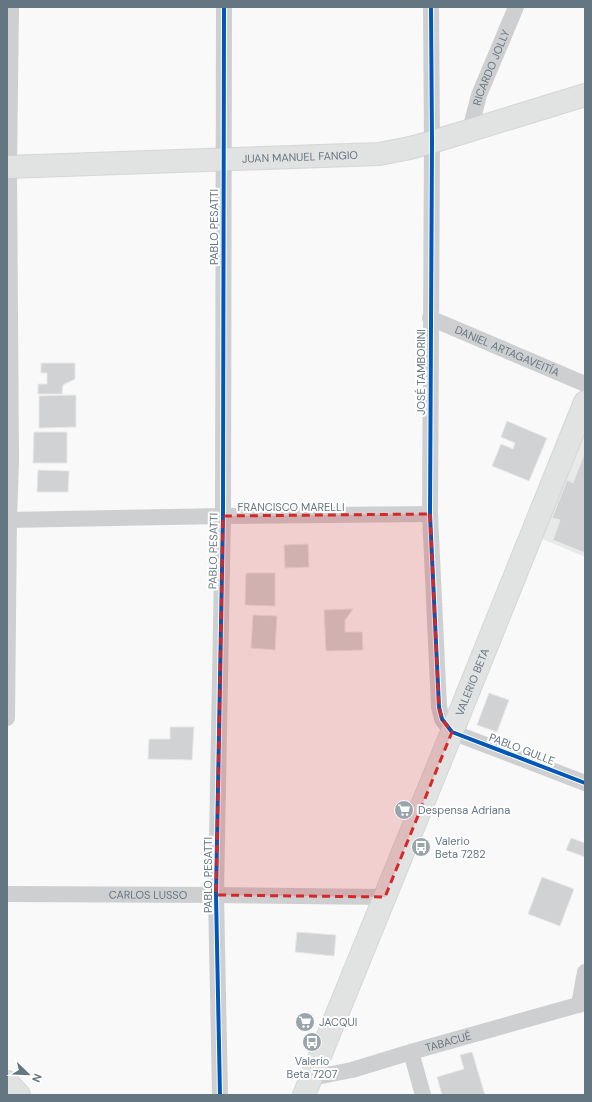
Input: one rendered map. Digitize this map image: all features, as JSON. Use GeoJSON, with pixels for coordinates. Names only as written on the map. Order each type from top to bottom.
{"type":"FeatureCollection","features":[{"type":"Feature","properties":{"kind":"main road","name":"JUAN MANUEL FANGIO"},"geometry":{"type":"LineString","coordinates":[[8,166],[379,154],[432,142],[585,94]]}},
{"type":"Feature","properties":{"kind":"main road","name":"VALERIO BETA"},"geometry":{"type":"LineString","coordinates":[[308,1087],[585,402]]}},
{"type":"Feature","properties":{"kind":"main road"},"geometry":{"type":"LineString","coordinates":[[7,1082],[19,1095]]}},
{"type":"Feature","properties":{"kind":"street"},"geometry":{"type":"LineString","coordinates":[[7,718],[9,458],[8,166],[10,7]]}},
{"type":"Feature","properties":{"kind":"street","name":"PABLO PESATTI"},"geometry":{"type":"LineString","coordinates":[[220,1095],[216,895],[223,516],[224,7]]}},
{"type":"Feature","properties":{"kind":"street","name":"JOSÉ TAMBORINI"},"geometry":{"type":"LineString","coordinates":[[431,7],[432,142],[430,514],[439,707],[442,719],[452,732]]}},
{"type":"Feature","properties":{"kind":"street","name":"RICARDO JOLLY"},"geometry":{"type":"LineString","coordinates":[[470,130],[479,95],[516,7]]}},
{"type":"Feature","properties":{"kind":"street","name":"DANIEL ARTAGAVEITÍA"},"geometry":{"type":"LineString","coordinates":[[430,318],[585,384]]}},
{"type":"Feature","properties":{"kind":"street","name":"FRANCISCO MARELLI"},"geometry":{"type":"LineString","coordinates":[[8,519],[430,514]]}},
{"type":"Feature","properties":{"kind":"street","name":"PABLO GULLE"},"geometry":{"type":"LineString","coordinates":[[452,732],[585,783]]}},
{"type":"Feature","properties":{"kind":"street","name":"CARLOS LUSSO"},"geometry":{"type":"LineString","coordinates":[[7,894],[385,897]]}},
{"type":"Feature","properties":{"kind":"street"},"geometry":{"type":"LineString","coordinates":[[582,1004],[585,972]]}},
{"type":"Feature","properties":{"kind":"street","name":"TABACUÉ"},"geometry":{"type":"LineString","coordinates":[[308,1087],[352,1070],[411,1052],[582,1004]]}},
{"type":"Feature","properties":{"kind":"street"},"geometry":{"type":"LineString","coordinates":[[411,1052],[423,1095]]}},
{"type":"Feature","properties":{"kind":"highlighted area"},"geometry":{"type":"Polygon","coordinates":[[[430,514],[439,707],[442,719],[452,732],[385,897],[216,895],[223,516],[430,514]]]}},
{"type":"Feature","properties":{"kind":"shaded area"},"geometry":{"type":"Polygon","coordinates":[[[585,427],[585,557],[540,538],[585,427]]]}},
{"type":"Feature","properties":{"kind":"building"},"geometry":{"type":"Polygon","coordinates":[[[41,363],[75,363],[75,379],[63,385],[62,394],[38,394],[38,384],[47,384],[47,373],[41,373],[41,363]]]}},
{"type":"Feature","properties":{"kind":"building"},"geometry":{"type":"Polygon","coordinates":[[[76,395],[76,427],[39,428],[39,396],[76,395]]]}},
{"type":"Feature","properties":{"kind":"building"},"geometry":{"type":"Polygon","coordinates":[[[507,421],[547,438],[529,481],[492,466],[501,444],[513,449],[515,443],[501,437],[507,421]]]}},
{"type":"Feature","properties":{"kind":"building"},"geometry":{"type":"Polygon","coordinates":[[[34,432],[67,432],[67,463],[33,463],[34,432]]]}},
{"type":"Feature","properties":{"kind":"building"},"geometry":{"type":"Polygon","coordinates":[[[585,452],[585,553],[553,540],[560,520],[552,518],[567,480],[573,483],[585,452]]]}},
{"type":"Feature","properties":{"kind":"building"},"geometry":{"type":"Polygon","coordinates":[[[38,470],[69,471],[68,492],[37,492],[38,470]]]}},
{"type":"Feature","properties":{"kind":"building"},"geometry":{"type":"Polygon","coordinates":[[[308,544],[309,567],[285,568],[284,545],[308,544]]]}},
{"type":"Feature","properties":{"kind":"building"},"geometry":{"type":"Polygon","coordinates":[[[246,573],[275,573],[275,606],[245,605],[246,573]]]}},
{"type":"Feature","properties":{"kind":"building"},"geometry":{"type":"Polygon","coordinates":[[[353,609],[345,620],[345,632],[362,632],[363,650],[326,651],[324,610],[353,609]]]}},
{"type":"Feature","properties":{"kind":"building"},"geometry":{"type":"Polygon","coordinates":[[[253,615],[277,616],[275,650],[251,648],[253,615]]]}},
{"type":"Feature","properties":{"kind":"building"},"geometry":{"type":"Polygon","coordinates":[[[489,693],[509,700],[497,732],[477,725],[489,693]]]}},
{"type":"Feature","properties":{"kind":"building"},"geometry":{"type":"Polygon","coordinates":[[[170,727],[194,727],[192,760],[148,759],[149,739],[170,739],[170,727]]]}},
{"type":"Feature","properties":{"kind":"building"},"geometry":{"type":"Polygon","coordinates":[[[571,838],[585,843],[585,857],[566,850],[571,838]]]}},
{"type":"Feature","properties":{"kind":"building"},"geometry":{"type":"Polygon","coordinates":[[[542,877],[574,889],[560,926],[528,914],[542,877]]]}},
{"type":"Feature","properties":{"kind":"building"},"geometry":{"type":"Polygon","coordinates":[[[297,932],[336,935],[334,956],[295,952],[297,932]]]}},
{"type":"Feature","properties":{"kind":"building"},"geometry":{"type":"Polygon","coordinates":[[[472,1052],[485,1095],[442,1095],[437,1077],[464,1069],[460,1055],[472,1052]]]}},
{"type":"Feature","properties":{"kind":"cycle path"},"geometry":{"type":"LineString","coordinates":[[220,1095],[216,895],[223,516],[224,7]]}},
{"type":"Feature","properties":{"kind":"cycle path"},"geometry":{"type":"LineString","coordinates":[[431,7],[432,142],[430,514],[439,707],[442,719],[452,732],[585,783]]}},
{"type":"Feature","properties":{"kind":"place","name":"Despensa Adriana"},"geometry":{"type":"Point","coordinates":[404,810]}},
{"type":"Feature","properties":{"kind":"place","name":"Valerio Beta 7282"},"geometry":{"type":"Point","coordinates":[421,847]}},
{"type":"Feature","properties":{"kind":"place","name":"JACQUI"},"geometry":{"type":"Point","coordinates":[305,1022]}},
{"type":"Feature","properties":{"kind":"place","name":"Valerio Beta 7207"},"geometry":{"type":"Point","coordinates":[312,1042]}}]}
